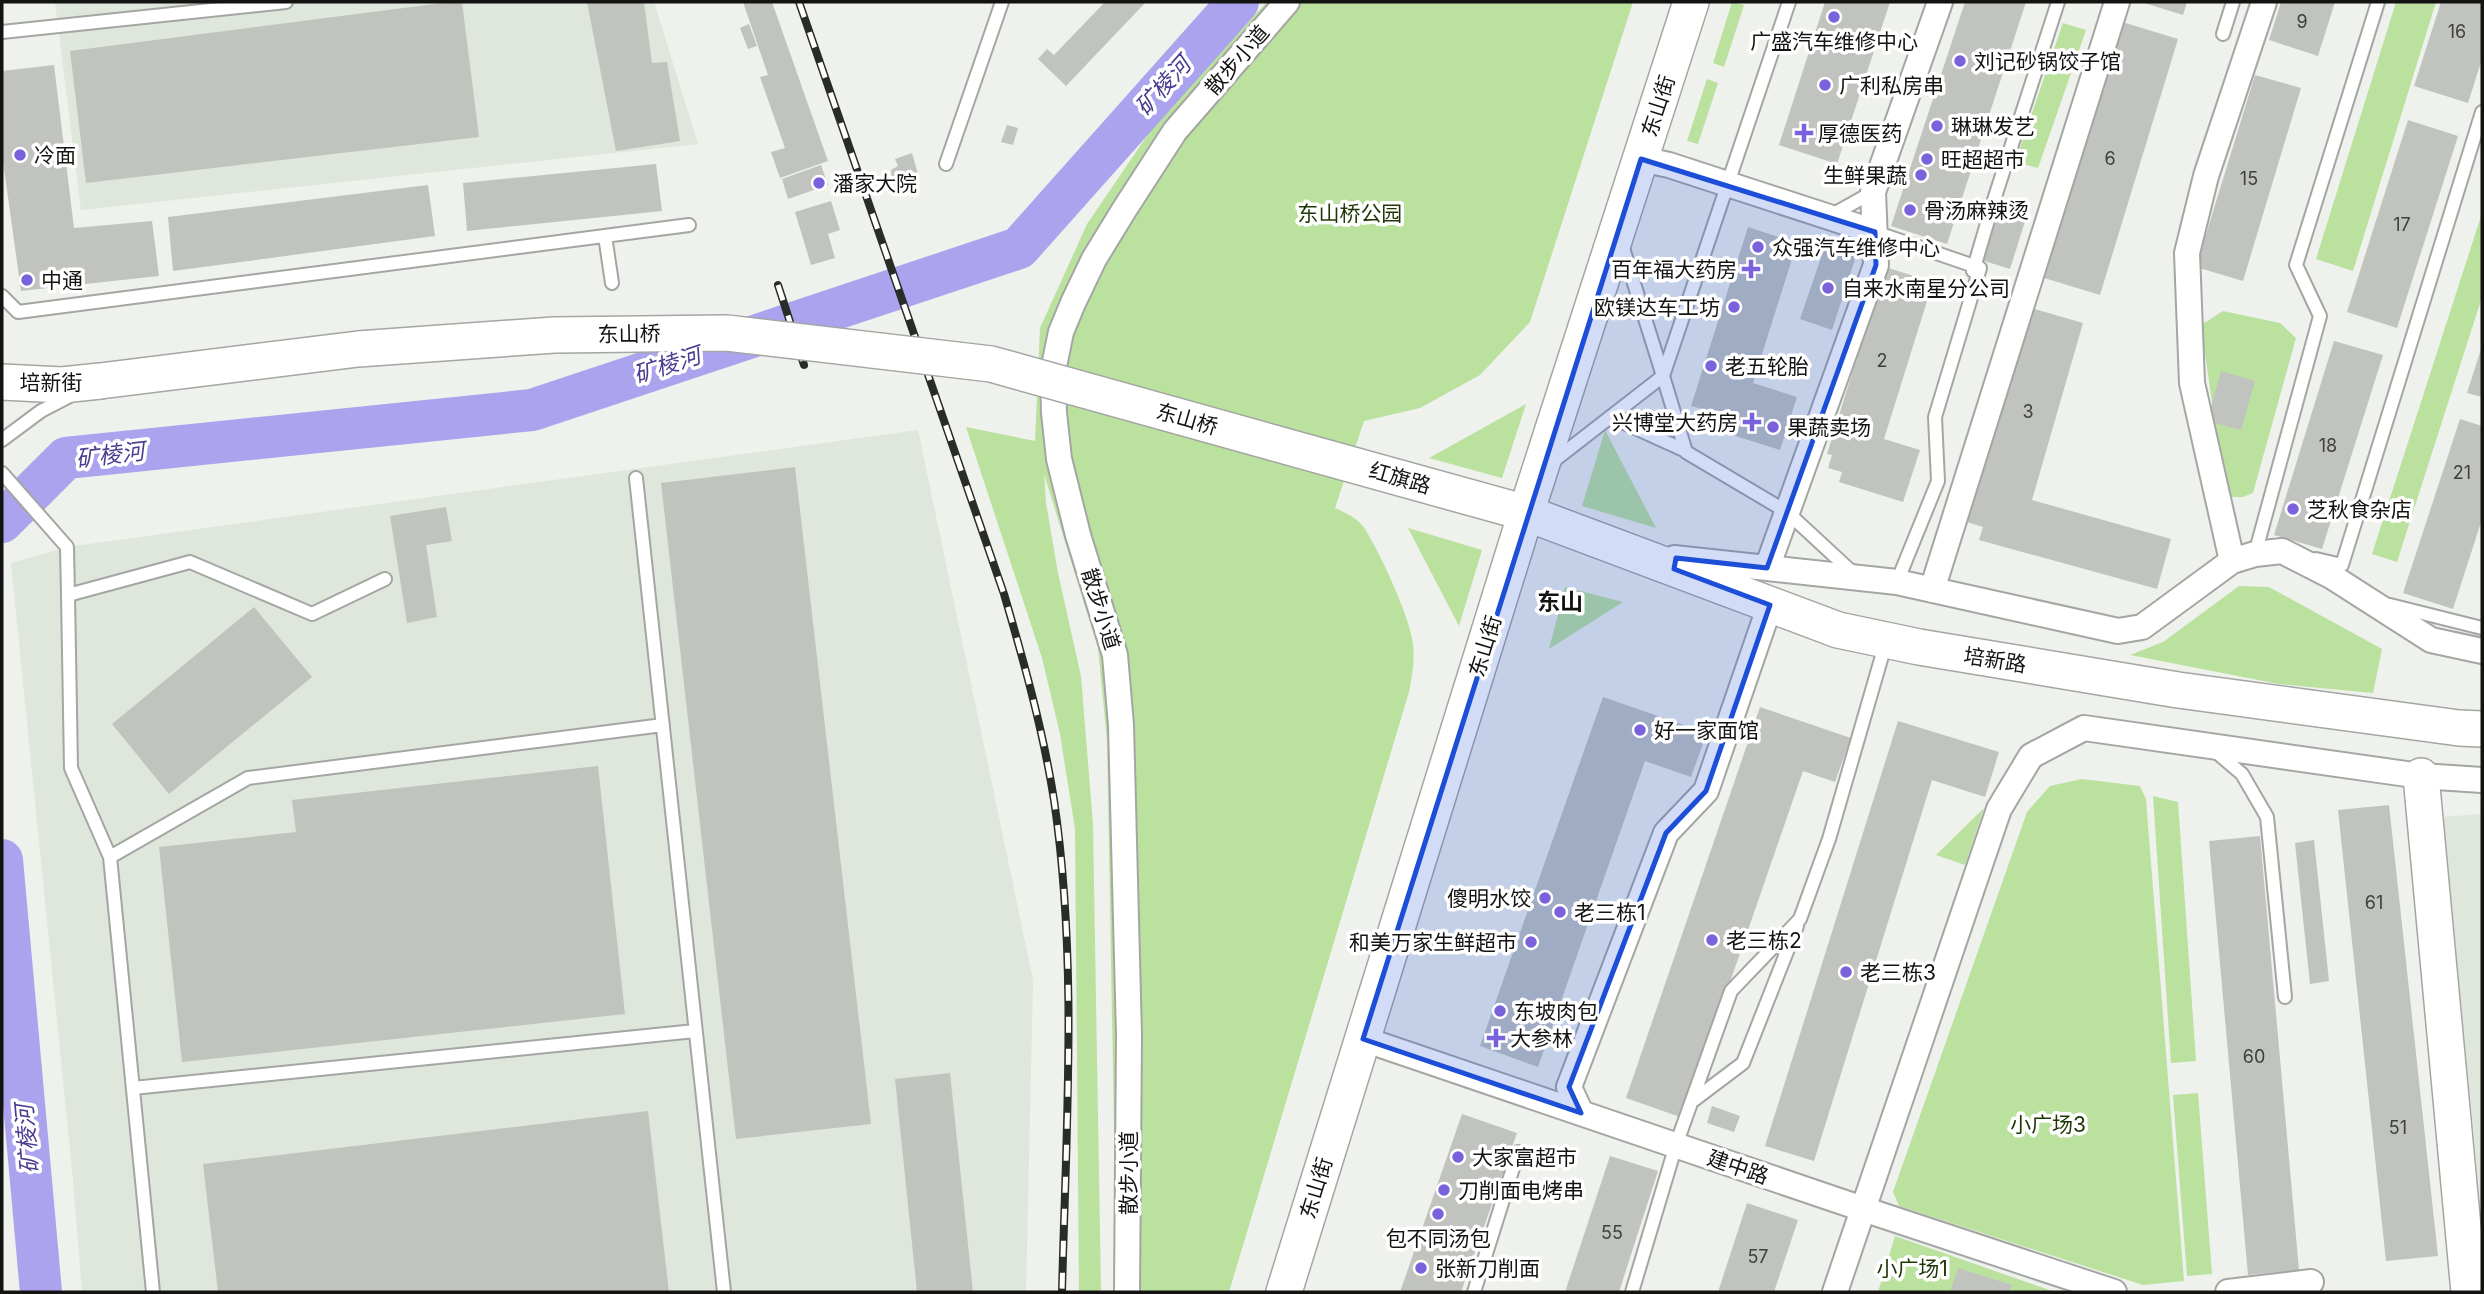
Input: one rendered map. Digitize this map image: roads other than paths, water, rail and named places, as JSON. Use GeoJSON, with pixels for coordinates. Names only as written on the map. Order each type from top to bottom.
{"type":"FeatureCollection","features":[{"type":"Feature","properties":{"kind":"main road","name":"东山街"},"geometry":{"type":"LineString","coordinates":[[1283,1292],[1526,513],[1691,2]]}},
{"type":"Feature","properties":{"kind":"main road","name":"东山桥"},"geometry":{"type":"LineString","coordinates":[[100,382],[358,349],[554,335],[727,333],[992,364],[1274,443]]}},
{"type":"Feature","properties":{"kind":"main road","name":"培新街"},"geometry":{"type":"LineString","coordinates":[[2,382],[62,385],[100,382]]}},
{"type":"Feature","properties":{"kind":"main road","name":"红旗路"},"geometry":{"type":"LineString","coordinates":[[1274,443],[1526,513]]}},
{"type":"Feature","properties":{"kind":"main road","name":"培新路"},"geometry":{"type":"LineString","coordinates":[[1526,513],[1635,554],[1763,588],[1838,630],[1886,641],[2178,690],[2459,729],[2482,729]]}},
{"type":"Feature","properties":{"kind":"main road"},"geometry":{"type":"LineString","coordinates":[[2421,776],[2469,1292]]}},
{"type":"Feature","properties":{"kind":"street","name":"散步小道"},"geometry":{"type":"LineString","coordinates":[[1127,1292],[1129,1036],[1120,711],[1115,655],[1078,535],[1059,459],[1053,371],[1062,332],[1073,303],[1094,259],[1124,210],[1175,131],[1287,2]]}},
{"type":"Feature","properties":{"kind":"street"},"geometry":{"type":"LineString","coordinates":[[1581,1113],[1569,1087],[1666,833],[1706,791],[1787,512],[1876,265],[1873,192],[1940,2]]}},
{"type":"Feature","properties":{"kind":"street"},"geometry":{"type":"LineString","coordinates":[[1931,590],[2117,2]]}},
{"type":"Feature","properties":{"kind":"street"},"geometry":{"type":"LineString","coordinates":[[2243,557],[2193,383],[2187,253],[2206,176],[2263,2]]}},
{"type":"Feature","properties":{"kind":"street"},"geometry":{"type":"LineString","coordinates":[[1640,159],[1669,165],[1875,232]]}},
{"type":"Feature","properties":{"kind":"street"},"geometry":{"type":"LineString","coordinates":[[1763,588],[1858,578],[1896,582],[2118,631],[2142,627],[2243,557],[2282,551],[2331,576],[2431,640],[2482,651]]}},
{"type":"Feature","properties":{"kind":"street"},"geometry":{"type":"LineString","coordinates":[[1835,1292],[1999,809],[2031,756],[2084,728],[2421,776],[2482,780]]}},
{"type":"Feature","properties":{"kind":"street","name":"建中路"},"geometry":{"type":"LineString","coordinates":[[1363,1039],[2107,1291]]}},
{"type":"Feature","properties":{"kind":"street"},"geometry":{"type":"LineString","coordinates":[[2229,1292],[2312,1287]]}},
{"type":"Feature","properties":{"kind":"lane"},"geometry":{"type":"LineString","coordinates":[[2,32],[219,5],[286,2]]}},
{"type":"Feature","properties":{"kind":"lane"},"geometry":{"type":"LineString","coordinates":[[946,163],[1002,2]]}},
{"type":"Feature","properties":{"kind":"lane"},"geometry":{"type":"LineString","coordinates":[[1539,472],[1663,376],[1789,2]]}},
{"type":"Feature","properties":{"kind":"lane"},"geometry":{"type":"LineString","coordinates":[[1896,582],[1938,481],[1935,417],[1973,292],[1973,266],[2058,2]]}},
{"type":"Feature","properties":{"kind":"lane"},"geometry":{"type":"LineString","coordinates":[[2223,34],[2233,2]]}},
{"type":"Feature","properties":{"kind":"lane"},"geometry":{"type":"LineString","coordinates":[[2243,557],[2320,316],[2296,265],[2378,2]]}},
{"type":"Feature","properties":{"kind":"lane"},"geometry":{"type":"LineString","coordinates":[[2282,551],[2342,565],[2482,112]]}},
{"type":"Feature","properties":{"kind":"lane"},"geometry":{"type":"LineString","coordinates":[[1828,217],[1873,192]]}},
{"type":"Feature","properties":{"kind":"lane"},"geometry":{"type":"LineString","coordinates":[[2,296],[18,312],[689,225]]}},
{"type":"Feature","properties":{"kind":"lane"},"geometry":{"type":"LineString","coordinates":[[1618,231],[1686,451]]}},
{"type":"Feature","properties":{"kind":"lane"},"geometry":{"type":"LineString","coordinates":[[1875,232],[1973,266]]}},
{"type":"Feature","properties":{"kind":"lane"},"geometry":{"type":"LineString","coordinates":[[605,236],[611,283]]}},
{"type":"Feature","properties":{"kind":"lane"},"geometry":{"type":"LineString","coordinates":[[2,440],[41,411],[100,382]]}},
{"type":"Feature","properties":{"kind":"lane"},"geometry":{"type":"LineString","coordinates":[[1611,416],[1686,451],[1787,512],[1858,578]]}},
{"type":"Feature","properties":{"kind":"lane"},"geometry":{"type":"LineString","coordinates":[[2,473],[67,547],[71,768],[110,857],[153,1292]]}},
{"type":"Feature","properties":{"kind":"lane"},"geometry":{"type":"LineString","coordinates":[[636,478],[724,1292]]}},
{"type":"Feature","properties":{"kind":"lane"},"geometry":{"type":"LineString","coordinates":[[68,595],[190,562],[312,614],[385,579]]}},
{"type":"Feature","properties":{"kind":"lane"},"geometry":{"type":"LineString","coordinates":[[2369,601],[2482,628]]}},
{"type":"Feature","properties":{"kind":"lane"},"geometry":{"type":"LineString","coordinates":[[1693,1100],[1744,1063],[1829,839],[1886,641]]}},
{"type":"Feature","properties":{"kind":"lane"},"geometry":{"type":"LineString","coordinates":[[110,857],[248,778],[663,725]]}},
{"type":"Feature","properties":{"kind":"lane"},"geometry":{"type":"LineString","coordinates":[[2210,746],[2242,774],[2267,817],[2285,997]]}},
{"type":"Feature","properties":{"kind":"lane"},"geometry":{"type":"LineString","coordinates":[[1632,1292],[1676,1145],[1731,991],[1800,919]]}},
{"type":"Feature","properties":{"kind":"lane"},"geometry":{"type":"LineString","coordinates":[[133,1088],[695,1031]]}},
{"type":"Feature","properties":{"kind":"lane"},"geometry":{"type":"LineString","coordinates":[[1474,1292],[1518,1152]]}},
{"type":"Feature","properties":{"kind":"waterway","name":"矿棱河"},"geometry":{"type":"LineString","coordinates":[[2,522],[66,458],[532,410],[1019,248],[1238,2]]}},
{"type":"Feature","properties":{"kind":"waterway","name":"矿棱河"},"geometry":{"type":"LineString","coordinates":[[2,860],[41,1292]]}},
{"type":"Feature","properties":{"kind":"railway"},"geometry":{"type":"LineString","coordinates":[[799,2],[1004,594],[1044,748],[1054,800],[1066,922],[1068,1107],[1062,1292]]}},
{"type":"Feature","properties":{"kind":"railway"},"geometry":{"type":"LineString","coordinates":[[778,285],[804,365]]}},
{"type":"Feature","properties":{"kind":"place","name":"广盛汽车维修中心"},"geometry":{"type":"Point","coordinates":[1834,17]}},
{"type":"Feature","properties":{"kind":"place","name":"刘记砂锅饺子馆"},"geometry":{"type":"Point","coordinates":[1960,61]}},
{"type":"Feature","properties":{"kind":"place","name":"广利私房串"},"geometry":{"type":"Point","coordinates":[1825,85]}},
{"type":"Feature","properties":{"kind":"place","name":"琳琳发艺"},"geometry":{"type":"Point","coordinates":[1937,126]}},
{"type":"Feature","properties":{"kind":"place","name":"厚德医药"},"geometry":{"type":"Point","coordinates":[1804,133]}},
{"type":"Feature","properties":{"kind":"place","name":"冷面"},"geometry":{"type":"Point","coordinates":[20,155]}},
{"type":"Feature","properties":{"kind":"place","name":"旺超超市"},"geometry":{"type":"Point","coordinates":[1927,159]}},
{"type":"Feature","properties":{"kind":"place","name":"生鲜果蔬"},"geometry":{"type":"Point","coordinates":[1921,175]}},
{"type":"Feature","properties":{"kind":"place","name":"潘家大院"},"geometry":{"type":"Point","coordinates":[819,183]}},
{"type":"Feature","properties":{"kind":"place","name":"骨汤麻辣烫"},"geometry":{"type":"Point","coordinates":[1910,210]}},
{"type":"Feature","properties":{"kind":"place","name":"众强汽车维修中心"},"geometry":{"type":"Point","coordinates":[1758,247]}},
{"type":"Feature","properties":{"kind":"place","name":"百年福大药房"},"geometry":{"type":"Point","coordinates":[1751,269]}},
{"type":"Feature","properties":{"kind":"place","name":"中通"},"geometry":{"type":"Point","coordinates":[27,280]}},
{"type":"Feature","properties":{"kind":"place","name":"自来水南星分公司"},"geometry":{"type":"Point","coordinates":[1828,288]}},
{"type":"Feature","properties":{"kind":"place","name":"欧镁达车工坊"},"geometry":{"type":"Point","coordinates":[1734,307]}},
{"type":"Feature","properties":{"kind":"place","name":"老五轮胎"},"geometry":{"type":"Point","coordinates":[1711,366]}},
{"type":"Feature","properties":{"kind":"place","name":"兴博堂大药房"},"geometry":{"type":"Point","coordinates":[1752,422]}},
{"type":"Feature","properties":{"kind":"place","name":"果蔬卖场"},"geometry":{"type":"Point","coordinates":[1773,427]}},
{"type":"Feature","properties":{"kind":"place","name":"芝秋食杂店"},"geometry":{"type":"Point","coordinates":[2293,509]}},
{"type":"Feature","properties":{"kind":"place","name":"好一家面馆"},"geometry":{"type":"Point","coordinates":[1640,730]}},
{"type":"Feature","properties":{"kind":"place","name":"傻明水饺"},"geometry":{"type":"Point","coordinates":[1545,898]}},
{"type":"Feature","properties":{"kind":"place","name":"老三栋1"},"geometry":{"type":"Point","coordinates":[1560,912]}},
{"type":"Feature","properties":{"kind":"place","name":"老三栋2"},"geometry":{"type":"Point","coordinates":[1712,940]}},
{"type":"Feature","properties":{"kind":"place","name":"和美万家生鲜超市"},"geometry":{"type":"Point","coordinates":[1531,942]}},
{"type":"Feature","properties":{"kind":"place","name":"老三栋3"},"geometry":{"type":"Point","coordinates":[1846,972]}},
{"type":"Feature","properties":{"kind":"place","name":"东坡肉包"},"geometry":{"type":"Point","coordinates":[1500,1011]}},
{"type":"Feature","properties":{"kind":"place","name":"大参林"},"geometry":{"type":"Point","coordinates":[1496,1038]}},
{"type":"Feature","properties":{"kind":"place","name":"大家富超市"},"geometry":{"type":"Point","coordinates":[1458,1157]}},
{"type":"Feature","properties":{"kind":"place","name":"刀削面电烤串"},"geometry":{"type":"Point","coordinates":[1444,1190]}},
{"type":"Feature","properties":{"kind":"place","name":"包不同汤包"},"geometry":{"type":"Point","coordinates":[1438,1214]}},
{"type":"Feature","properties":{"kind":"place","name":"张新刀削面"},"geometry":{"type":"Point","coordinates":[1421,1268]}},
{"type":"Feature","properties":{"kind":"district","name":"东山"},"geometry":{"type":"Point","coordinates":[1560,602]}},
{"type":"Feature","properties":{"kind":"park label","name":"东山桥公园"},"geometry":{"type":"Point","coordinates":[1350,213]}},
{"type":"Feature","properties":{"kind":"park label","name":"小广场3"},"geometry":{"type":"Point","coordinates":[2048,1124]}},
{"type":"Feature","properties":{"kind":"park label","name":"小广场1"},"geometry":{"type":"Point","coordinates":[1912,1268]}}]}
